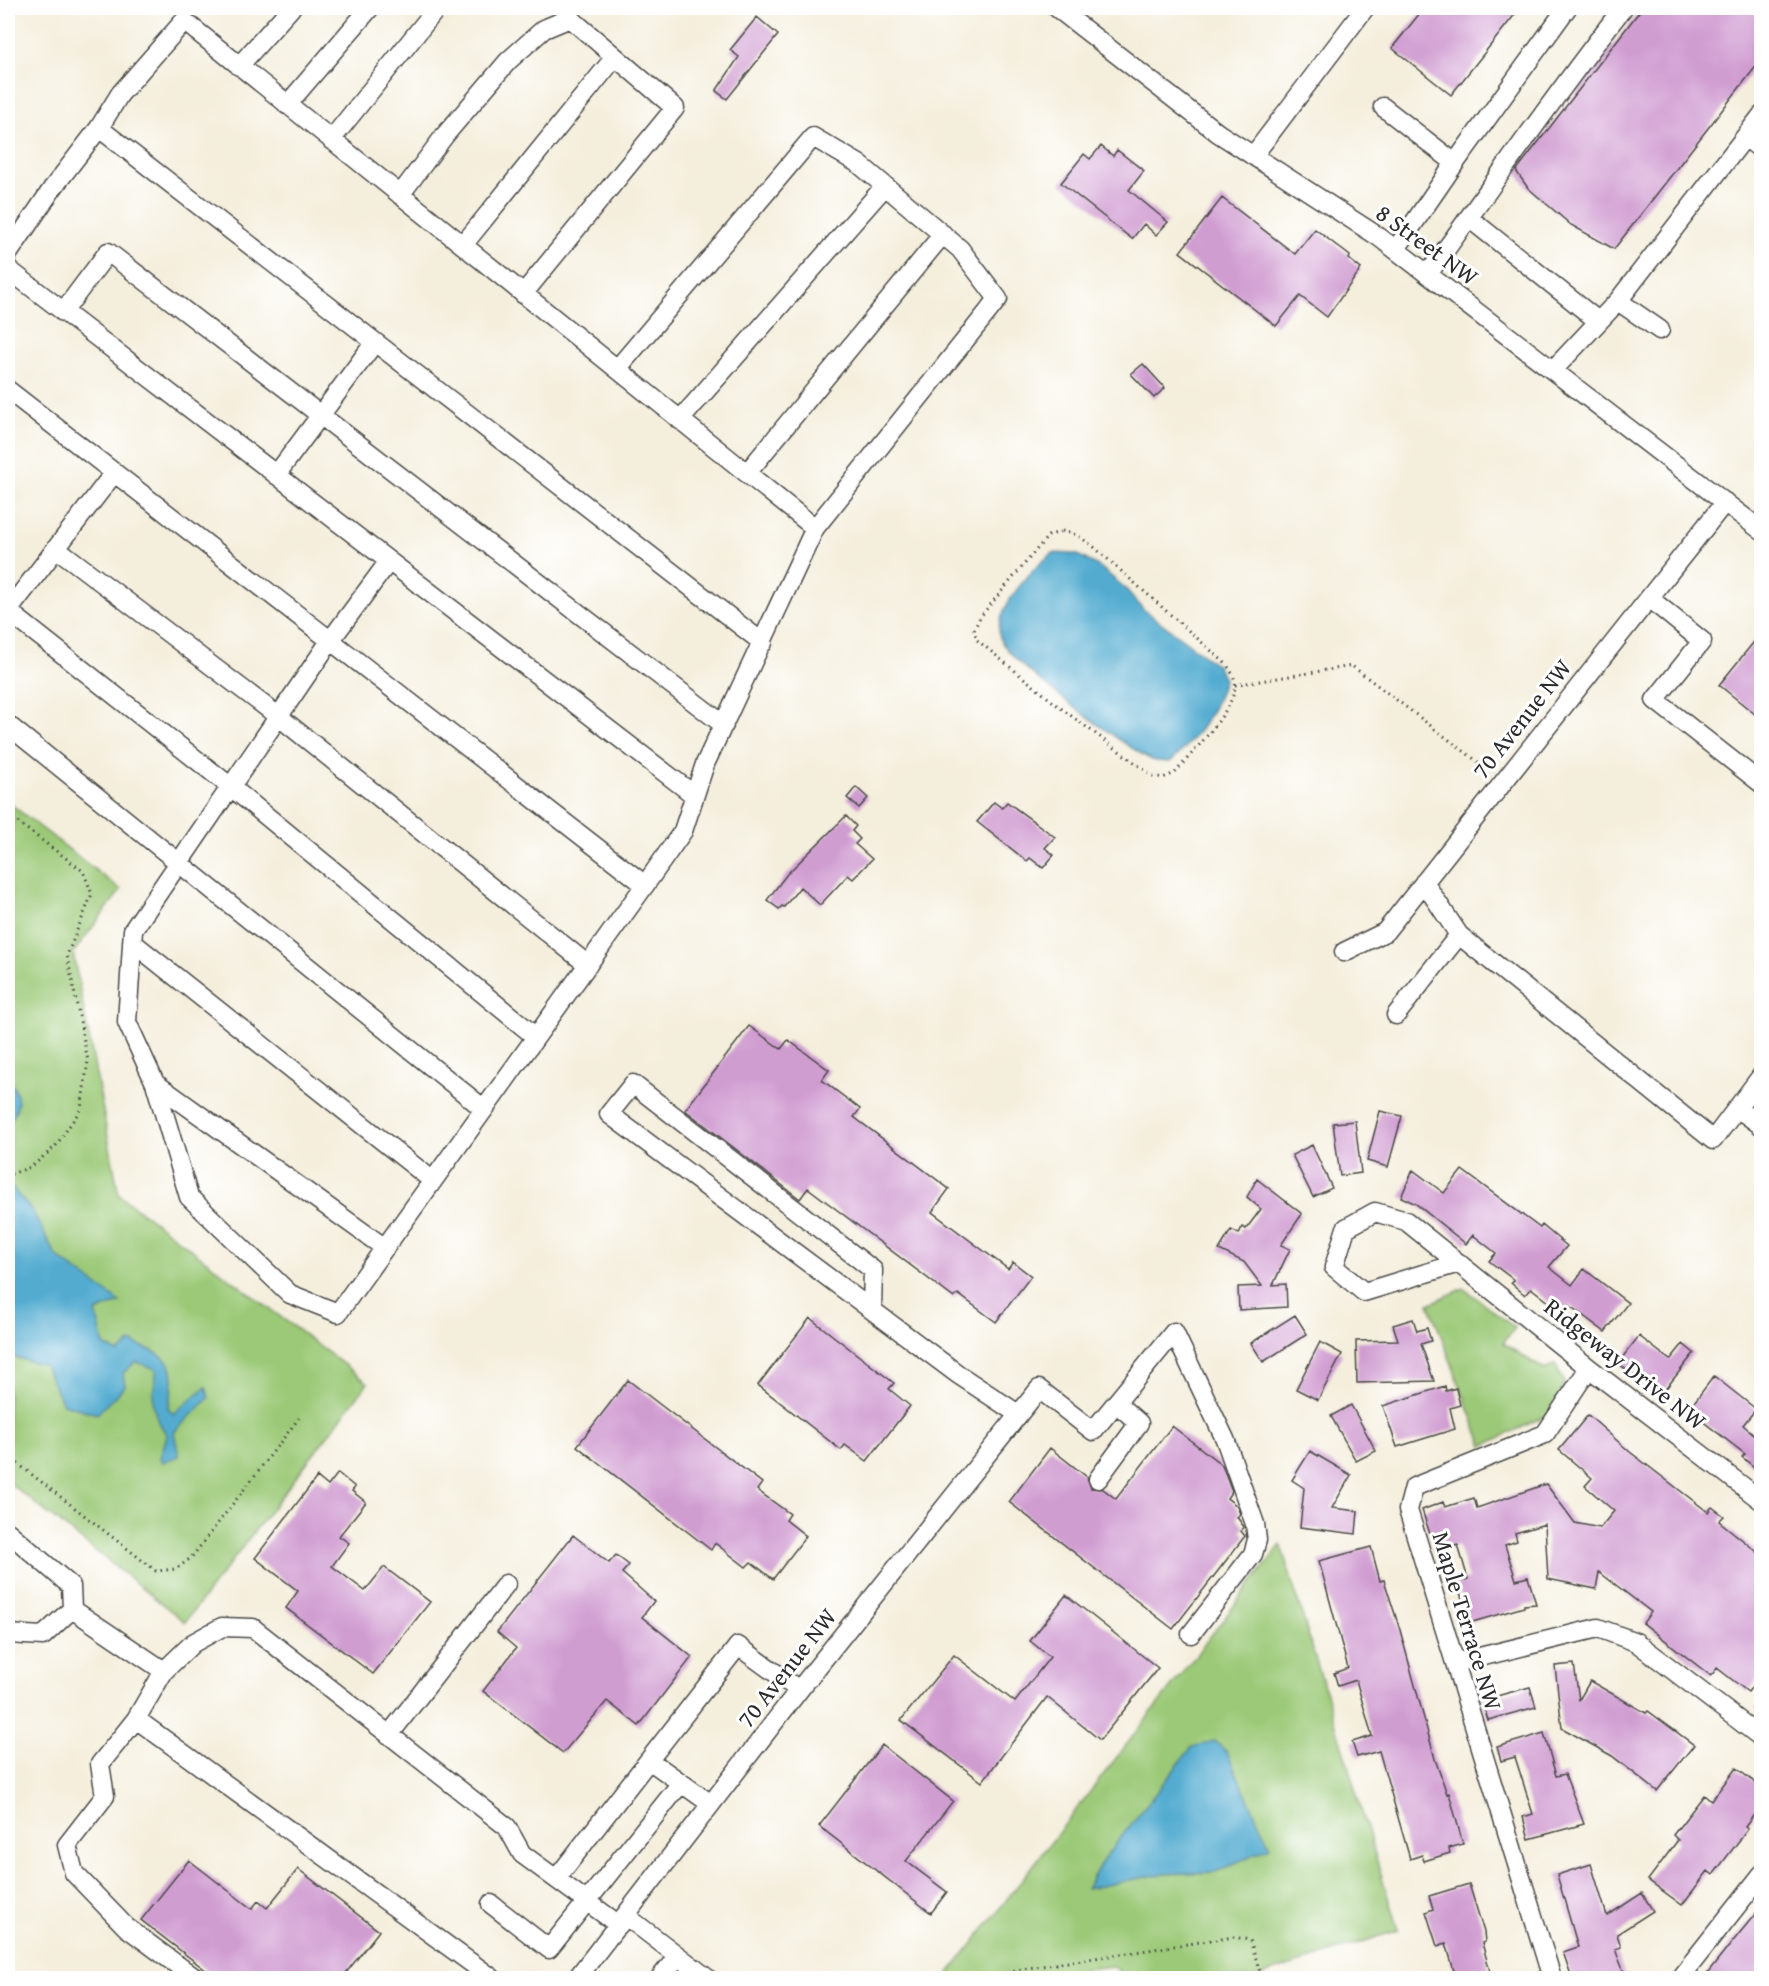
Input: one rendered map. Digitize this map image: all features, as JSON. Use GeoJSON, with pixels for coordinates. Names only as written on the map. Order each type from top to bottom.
{"type":"FeatureCollection","features":[{"type":"Feature","properties":{"kind":"street"},"geometry":{"type":"LineString","coordinates":[[239,66],[291,8]]}},
{"type":"Feature","properties":{"kind":"street"},"geometry":{"type":"LineString","coordinates":[[287,105],[370,8]]}},
{"type":"Feature","properties":{"kind":"street"},"geometry":{"type":"LineString","coordinates":[[331,140],[437,8]]}},
{"type":"Feature","properties":{"kind":"street","name":"8 Street NW"},"geometry":{"type":"LineString","coordinates":[[1057,8],[1218,133],[1396,249],[1761,531]]}},
{"type":"Feature","properties":{"kind":"street"},"geometry":{"type":"LineString","coordinates":[[1253,156],[1365,8]]}},
{"type":"Feature","properties":{"kind":"street"},"geometry":{"type":"LineString","coordinates":[[1428,274],[1552,98],[1623,8]]}},
{"type":"Feature","properties":{"kind":"street"},"geometry":{"type":"LineString","coordinates":[[1396,249],[1560,10]]}},
{"type":"Feature","properties":{"kind":"street"},"geometry":{"type":"LineString","coordinates":[[8,254],[52,189],[99,128],[120,94],[189,14],[239,66],[815,528]]}},
{"type":"Feature","properties":{"kind":"street"},"geometry":{"type":"LineString","coordinates":[[400,195],[445,135],[501,69],[544,29],[570,18],[675,108],[523,294]]}},
{"type":"Feature","properties":{"kind":"street"},"geometry":{"type":"LineString","coordinates":[[462,245],[615,57]]}},
{"type":"Feature","properties":{"kind":"street"},"geometry":{"type":"LineString","coordinates":[[1383,107],[1455,163]]}},
{"type":"Feature","properties":{"kind":"street"},"geometry":{"type":"LineString","coordinates":[[1553,370],[1618,301],[1761,115]]}},
{"type":"Feature","properties":{"kind":"street"},"geometry":{"type":"LineString","coordinates":[[99,128],[763,643]]}},
{"type":"Feature","properties":{"kind":"street"},"geometry":{"type":"LineString","coordinates":[[389,561],[330,641],[178,863],[133,930],[132,942],[127,1022],[155,1083],[189,1197],[290,1294],[338,1313],[683,831],[705,764],[815,528],[998,298],[960,249],[859,165],[813,137],[617,369]]}},
{"type":"Feature","properties":{"kind":"street"},"geometry":{"type":"LineString","coordinates":[[1745,137],[1761,150]]}},
{"type":"Feature","properties":{"kind":"street"},"geometry":{"type":"LineString","coordinates":[[680,420],[885,186]]}},
{"type":"Feature","properties":{"kind":"street"},"geometry":{"type":"LineString","coordinates":[[1469,218],[1599,321]]}},
{"type":"Feature","properties":{"kind":"street"},"geometry":{"type":"LineString","coordinates":[[747,473],[942,234]]}},
{"type":"Feature","properties":{"kind":"street"},"geometry":{"type":"LineString","coordinates":[[63,312],[108,252],[723,724]]}},
{"type":"Feature","properties":{"kind":"street"},"geometry":{"type":"LineString","coordinates":[[8,269],[694,795]]}},
{"type":"Feature","properties":{"kind":"street"},"geometry":{"type":"LineString","coordinates":[[1618,301],[1660,330]]}},
{"type":"Feature","properties":{"kind":"street"},"geometry":{"type":"LineString","coordinates":[[276,475],[375,342]]}},
{"type":"Feature","properties":{"kind":"street"},"geometry":{"type":"LineString","coordinates":[[8,390],[645,885]]}},
{"type":"Feature","properties":{"kind":"street"},"geometry":{"type":"LineString","coordinates":[[114,473],[8,611],[231,787],[536,1037]]}},
{"type":"Feature","properties":{"kind":"street","name":"70 Avenue NW"},"geometry":{"type":"LineString","coordinates":[[1344,952],[1384,932],[1725,502]]}},
{"type":"Feature","properties":{"kind":"street"},"geometry":{"type":"LineString","coordinates":[[56,548],[278,716],[588,965]]}},
{"type":"Feature","properties":{"kind":"street"},"geometry":{"type":"LineString","coordinates":[[1649,598],[1702,641],[1655,700],[1761,784]]}},
{"type":"Feature","properties":{"kind":"street"},"geometry":{"type":"LineString","coordinates":[[8,725],[484,1109]]}},
{"type":"Feature","properties":{"kind":"street"},"geometry":{"type":"LineString","coordinates":[[1424,882],[1459,935],[1713,1140],[1761,1075]]}},
{"type":"Feature","properties":{"kind":"street"},"geometry":{"type":"LineString","coordinates":[[1396,1015],[1459,935]]}},
{"type":"Feature","properties":{"kind":"street"},"geometry":{"type":"LineString","coordinates":[[132,942],[433,1181]]}},
{"type":"Feature","properties":{"kind":"street"},"geometry":{"type":"LineString","coordinates":[[155,1083],[385,1248]]}},
{"type":"Feature","properties":{"kind":"street"},"geometry":{"type":"LineString","coordinates":[[872,1310],[873,1270],[633,1084],[609,1114],[959,1376],[1018,1414]]}},
{"type":"Feature","properties":{"kind":"street"},"geometry":{"type":"LineString","coordinates":[[1737,1108],[1761,1126]]}},
{"type":"Feature","properties":{"kind":"street","name":"Ridgeway Drive NW"},"geometry":{"type":"LineString","coordinates":[[1459,1263],[1364,1292],[1335,1267],[1346,1228],[1375,1212],[1406,1221],[1459,1263],[1589,1368],[1761,1501]]}},
{"type":"Feature","properties":{"kind":"street"},"geometry":{"type":"LineString","coordinates":[[1098,1479],[1139,1423],[1116,1403],[1174,1332],[1225,1439],[1255,1524],[1257,1540],[1253,1554],[1191,1634]]}},
{"type":"Feature","properties":{"kind":"street","name":"Maple Terrace NW"},"geometry":{"type":"LineString","coordinates":[[1552,1978],[1408,1510],[1414,1487],[1545,1434],[1589,1368]]}},
{"type":"Feature","properties":{"kind":"street","name":"70 Avenue NW"},"geometry":{"type":"LineString","coordinates":[[578,1978],[799,1690],[1039,1389],[1093,1431],[1116,1403]]}},
{"type":"Feature","properties":{"kind":"street"},"geometry":{"type":"LineString","coordinates":[[8,1532],[71,1586],[72,1609],[43,1636],[8,1634]]}},
{"type":"Feature","properties":{"kind":"street"},"geometry":{"type":"LineString","coordinates":[[389,1735],[506,1584]]}},
{"type":"Feature","properties":{"kind":"street"},"geometry":{"type":"LineString","coordinates":[[72,1609],[164,1671]]}},
{"type":"Feature","properties":{"kind":"street"},"geometry":{"type":"LineString","coordinates":[[195,1978],[126,1927],[74,1873],[67,1845],[105,1796],[100,1764],[136,1719],[164,1671],[194,1642],[222,1627],[253,1628],[507,1827],[522,1854],[586,1902],[622,1920],[678,1956],[707,1978]]}},
{"type":"Feature","properties":{"kind":"street"},"geometry":{"type":"LineString","coordinates":[[1455,1663],[1598,1628],[1636,1642],[1761,1738]]}},
{"type":"Feature","properties":{"kind":"street"},"geometry":{"type":"LineString","coordinates":[[556,1879],[738,1646],[799,1690]]}},
{"type":"Feature","properties":{"kind":"street"},"geometry":{"type":"LineString","coordinates":[[136,1719],[490,1978]]}},
{"type":"Feature","properties":{"kind":"street"},"geometry":{"type":"LineString","coordinates":[[649,1760],[711,1804]]}},
{"type":"Feature","properties":{"kind":"street"},"geometry":{"type":"LineString","coordinates":[[491,1904],[549,1949],[681,1782]]}},
{"type":"Feature","properties":{"kind":"street"},"geometry":{"type":"LineString","coordinates":[[1680,1978],[1761,1874]]}},
{"type":"Feature","properties":{"kind":"street"},"geometry":{"type":"LineString","coordinates":[[660,1978],[678,1956]]}},
{"type":"Feature","properties":{"kind":"path"},"geometry":{"type":"LineString","coordinates":[[1062,531],[1077,535],[1094,547],[1224,662],[1233,673],[1235,685],[1229,705],[1175,773],[1163,778],[1153,776],[988,651],[977,640],[974,630],[980,617],[1032,553],[1048,536],[1062,531]]}},
{"type":"Feature","properties":{"kind":"path"},"geometry":{"type":"LineString","coordinates":[[1235,685],[1352,666],[1503,781]]}},
{"type":"Feature","properties":{"kind":"path"},"geometry":{"type":"LineString","coordinates":[[8,815],[83,871],[92,894],[67,955],[88,1061],[81,1109],[55,1147],[31,1167],[8,1174]]}},
{"type":"Feature","properties":{"kind":"path"},"geometry":{"type":"LineString","coordinates":[[8,1456],[156,1571],[176,1569],[191,1558],[299,1418]]}},
{"type":"Feature","properties":{"kind":"path"},"geometry":{"type":"LineString","coordinates":[[997,1978],[1016,1970],[1233,1937],[1250,1940],[1262,1978]]}},
{"type":"Feature","properties":{"kind":"green space"},"geometry":{"type":"Polygon","coordinates":[[[8,802],[121,890],[73,953],[119,1195],[368,1383],[185,1622],[8,1482],[8,802]]]}},
{"type":"Feature","properties":{"kind":"green space"},"geometry":{"type":"Polygon","coordinates":[[[1464,1288],[1515,1328],[1503,1343],[1545,1370],[1555,1364],[1564,1382],[1558,1400],[1549,1414],[1483,1446],[1429,1304],[1464,1288]]]}},
{"type":"Feature","properties":{"kind":"green space"},"geometry":{"type":"Polygon","coordinates":[[[1281,1545],[1398,1930],[1255,1978],[1129,1978],[1112,1966],[1020,1978],[946,1978],[1281,1545]]]}},
{"type":"Feature","properties":{"kind":"water"},"geometry":{"type":"Polygon","coordinates":[[[1053,553],[1076,554],[1100,567],[1125,588],[1143,609],[1217,665],[1224,679],[1216,702],[1196,735],[1170,762],[1152,760],[1095,722],[1044,684],[1007,649],[1000,638],[999,627],[1008,603],[1025,579],[1053,553]]]}},
{"type":"Feature","properties":{"kind":"water"},"geometry":{"type":"Polygon","coordinates":[[[8,1078],[18,1102],[8,1125],[8,1078]]]}},
{"type":"Feature","properties":{"kind":"water"},"geometry":{"type":"Polygon","coordinates":[[[8,1183],[33,1212],[56,1256],[120,1302],[96,1312],[104,1345],[118,1353],[131,1342],[164,1358],[172,1372],[173,1381],[168,1408],[173,1414],[206,1387],[209,1398],[174,1432],[179,1456],[162,1462],[160,1458],[167,1436],[157,1418],[153,1404],[156,1369],[136,1362],[123,1373],[125,1386],[97,1414],[63,1404],[44,1365],[8,1356],[8,1183]]]}},
{"type":"Feature","properties":{"kind":"water"},"geometry":{"type":"Polygon","coordinates":[[[1214,1741],[1227,1752],[1270,1847],[1216,1872],[1161,1874],[1086,1889],[1103,1860],[1192,1747],[1214,1741]]]}},
{"type":"Feature","properties":{"kind":"building"},"geometry":{"type":"Polygon","coordinates":[[[1424,8],[1520,8],[1451,95],[1392,48],[1424,8]]]}},
{"type":"Feature","properties":{"kind":"building"},"geometry":{"type":"Polygon","coordinates":[[[1642,8],[1761,8],[1761,60],[1614,249],[1571,225],[1528,188],[1516,171],[1642,8]]]}},
{"type":"Feature","properties":{"kind":"building"},"geometry":{"type":"Polygon","coordinates":[[[757,17],[778,35],[727,99],[716,91],[739,57],[730,50],[757,17]]]}},
{"type":"Feature","properties":{"kind":"building"},"geometry":{"type":"Polygon","coordinates":[[[1101,146],[1113,156],[1117,150],[1144,171],[1129,190],[1168,222],[1156,235],[1144,224],[1132,239],[1061,183],[1084,154],[1090,159],[1101,146]]]}},
{"type":"Feature","properties":{"kind":"building"},"geometry":{"type":"Polygon","coordinates":[[[1222,198],[1295,254],[1315,229],[1350,256],[1349,259],[1361,269],[1327,317],[1300,296],[1276,326],[1180,252],[1222,198]]]}},
{"type":"Feature","properties":{"kind":"building"},"geometry":{"type":"Polygon","coordinates":[[[1143,364],[1165,388],[1154,398],[1131,374],[1143,364]]]}},
{"type":"Feature","properties":{"kind":"building"},"geometry":{"type":"Polygon","coordinates":[[[1761,633],[1761,719],[1719,685],[1761,633]]]}},
{"type":"Feature","properties":{"kind":"building"},"geometry":{"type":"Polygon","coordinates":[[[856,787],[868,798],[859,808],[847,798],[856,787]]]}},
{"type":"Feature","properties":{"kind":"building"},"geometry":{"type":"Polygon","coordinates":[[[994,802],[1002,808],[1007,802],[1055,837],[1045,848],[1054,855],[1043,868],[1030,858],[1027,861],[977,822],[994,802]]]}},
{"type":"Feature","properties":{"kind":"building"},"geometry":{"type":"Polygon","coordinates":[[[846,816],[856,826],[852,831],[860,839],[855,844],[872,859],[853,879],[848,875],[820,905],[800,887],[784,907],[779,909],[767,900],[787,874],[846,816]]]}},
{"type":"Feature","properties":{"kind":"building"},"geometry":{"type":"Polygon","coordinates":[[[749,1026],[781,1049],[788,1040],[829,1070],[822,1080],[860,1109],[854,1117],[949,1189],[932,1212],[1008,1269],[1013,1262],[1031,1276],[996,1322],[958,1294],[954,1298],[808,1188],[800,1199],[685,1110],[749,1026]]]}},
{"type":"Feature","properties":{"kind":"building"},"geometry":{"type":"Polygon","coordinates":[[[1380,1111],[1402,1116],[1388,1167],[1367,1161],[1380,1111]]]}},
{"type":"Feature","properties":{"kind":"building"},"geometry":{"type":"Polygon","coordinates":[[[1355,1121],[1361,1173],[1340,1176],[1333,1123],[1355,1121]]]}},
{"type":"Feature","properties":{"kind":"building"},"geometry":{"type":"Polygon","coordinates":[[[1312,1145],[1332,1188],[1313,1197],[1292,1155],[1312,1145]]]}},
{"type":"Feature","properties":{"kind":"building"},"geometry":{"type":"Polygon","coordinates":[[[1413,1170],[1444,1193],[1462,1170],[1540,1228],[1542,1225],[1567,1246],[1549,1267],[1572,1285],[1584,1269],[1628,1303],[1605,1332],[1570,1306],[1564,1314],[1531,1288],[1525,1295],[1511,1283],[1514,1280],[1489,1261],[1496,1253],[1473,1235],[1466,1244],[1416,1204],[1401,1197],[1413,1170]]]}},
{"type":"Feature","properties":{"kind":"building"},"geometry":{"type":"Polygon","coordinates":[[[1257,1179],[1302,1214],[1281,1245],[1290,1249],[1273,1285],[1286,1284],[1287,1307],[1239,1310],[1238,1287],[1262,1286],[1244,1262],[1219,1250],[1231,1230],[1239,1234],[1242,1227],[1246,1229],[1261,1209],[1247,1197],[1257,1179]]]}},
{"type":"Feature","properties":{"kind":"building"},"geometry":{"type":"Polygon","coordinates":[[[1295,1315],[1307,1334],[1263,1362],[1251,1343],[1295,1315]]]}},
{"type":"Feature","properties":{"kind":"building"},"geometry":{"type":"Polygon","coordinates":[[[810,1318],[894,1383],[889,1389],[910,1406],[867,1461],[845,1445],[841,1450],[758,1385],[810,1318]]]}},
{"type":"Feature","properties":{"kind":"building"},"geometry":{"type":"Polygon","coordinates":[[[1413,1319],[1417,1331],[1427,1328],[1431,1341],[1421,1344],[1434,1381],[1357,1383],[1356,1341],[1398,1340],[1393,1325],[1413,1319]]]}},
{"type":"Feature","properties":{"kind":"building"},"geometry":{"type":"Polygon","coordinates":[[[1639,1336],[1670,1360],[1683,1344],[1694,1353],[1660,1396],[1618,1363],[1639,1336]]]}},
{"type":"Feature","properties":{"kind":"building"},"geometry":{"type":"Polygon","coordinates":[[[1320,1342],[1342,1354],[1318,1400],[1296,1389],[1320,1342]]]}},
{"type":"Feature","properties":{"kind":"building"},"geometry":{"type":"Polygon","coordinates":[[[1714,1376],[1756,1409],[1743,1425],[1761,1440],[1761,1473],[1742,1457],[1745,1454],[1688,1410],[1714,1376]]]}},
{"type":"Feature","properties":{"kind":"building"},"geometry":{"type":"Polygon","coordinates":[[[628,1380],[762,1483],[757,1490],[790,1514],[786,1520],[806,1536],[773,1579],[751,1562],[746,1567],[715,1543],[711,1550],[577,1446],[628,1380]]]}},
{"type":"Feature","properties":{"kind":"building"},"geometry":{"type":"Polygon","coordinates":[[[1445,1386],[1446,1391],[1456,1388],[1460,1405],[1450,1408],[1455,1429],[1397,1447],[1383,1406],[1445,1386]]]}},
{"type":"Feature","properties":{"kind":"building"},"geometry":{"type":"Polygon","coordinates":[[[1351,1405],[1376,1451],[1356,1461],[1331,1416],[1351,1405]]]}},
{"type":"Feature","properties":{"kind":"building"},"geometry":{"type":"Polygon","coordinates":[[[1588,1415],[1630,1452],[1708,1512],[1712,1507],[1724,1516],[1719,1521],[1761,1555],[1761,1675],[1748,1692],[1717,1668],[1711,1676],[1643,1623],[1651,1612],[1599,1572],[1596,1589],[1548,1579],[1545,1524],[1515,1533],[1517,1541],[1505,1545],[1516,1580],[1528,1577],[1536,1604],[1524,1605],[1524,1607],[1469,1623],[1457,1582],[1468,1579],[1458,1545],[1436,1552],[1422,1510],[1443,1502],[1445,1507],[1474,1498],[1477,1508],[1546,1484],[1575,1523],[1600,1528],[1614,1511],[1585,1486],[1592,1478],[1559,1450],[1588,1415]]]}},
{"type":"Feature","properties":{"kind":"building"},"geometry":{"type":"Polygon","coordinates":[[[1172,1426],[1222,1465],[1232,1491],[1227,1498],[1237,1506],[1240,1514],[1237,1517],[1244,1527],[1241,1531],[1245,1536],[1173,1629],[1009,1502],[1050,1448],[1087,1477],[1091,1488],[1103,1489],[1116,1499],[1172,1426]]]}},
{"type":"Feature","properties":{"kind":"building"},"geometry":{"type":"Polygon","coordinates":[[[1310,1451],[1351,1475],[1332,1508],[1358,1511],[1356,1534],[1300,1527],[1304,1488],[1292,1480],[1310,1451]]]}},
{"type":"Feature","properties":{"kind":"building"},"geometry":{"type":"Polygon","coordinates":[[[338,1473],[355,1487],[352,1491],[366,1502],[339,1536],[349,1543],[332,1566],[365,1591],[384,1567],[430,1602],[373,1674],[286,1608],[298,1591],[255,1558],[317,1477],[328,1486],[338,1473]]]}},
{"type":"Feature","properties":{"kind":"building"},"geometry":{"type":"Polygon","coordinates":[[[573,1535],[609,1563],[616,1555],[629,1565],[622,1573],[654,1601],[642,1617],[692,1657],[639,1726],[607,1701],[563,1753],[483,1691],[516,1648],[497,1632],[573,1535]]]}},
{"type":"Feature","properties":{"kind":"building"},"geometry":{"type":"Polygon","coordinates":[[[1371,1547],[1380,1581],[1384,1580],[1400,1630],[1435,1759],[1447,1794],[1449,1793],[1463,1844],[1449,1848],[1450,1853],[1424,1861],[1422,1855],[1410,1859],[1379,1751],[1357,1757],[1352,1742],[1372,1736],[1356,1680],[1338,1686],[1334,1673],[1348,1668],[1319,1561],[1371,1547]]]}},
{"type":"Feature","properties":{"kind":"building"},"geometry":{"type":"Polygon","coordinates":[[[1066,1595],[1158,1668],[1100,1740],[1047,1697],[982,1782],[901,1720],[954,1655],[1015,1702],[1050,1657],[1030,1641],[1066,1595]]]}},
{"type":"Feature","properties":{"kind":"building"},"geometry":{"type":"Polygon","coordinates":[[[1574,1664],[1579,1700],[1590,1681],[1646,1713],[1648,1711],[1694,1745],[1657,1791],[1612,1756],[1562,1728],[1555,1666],[1574,1664]]]}},
{"type":"Feature","properties":{"kind":"building"},"geometry":{"type":"Polygon","coordinates":[[[1530,1687],[1536,1707],[1488,1720],[1482,1700],[1530,1687]]]}},
{"type":"Feature","properties":{"kind":"building"},"geometry":{"type":"Polygon","coordinates":[[[1544,1733],[1556,1776],[1565,1774],[1584,1824],[1529,1839],[1523,1817],[1533,1814],[1515,1757],[1501,1761],[1497,1747],[1544,1733]]]}},
{"type":"Feature","properties":{"kind":"building"},"geometry":{"type":"Polygon","coordinates":[[[882,1745],[953,1801],[906,1861],[947,1892],[931,1913],[819,1826],[882,1745]]]}},
{"type":"Feature","properties":{"kind":"building"},"geometry":{"type":"Polygon","coordinates":[[[1736,1768],[1761,1787],[1761,1805],[1745,1827],[1748,1829],[1713,1875],[1708,1871],[1682,1905],[1648,1880],[1678,1840],[1673,1835],[1704,1795],[1711,1801],[1736,1768]]]}},
{"type":"Feature","properties":{"kind":"building"},"geometry":{"type":"Polygon","coordinates":[[[189,1860],[252,1909],[258,1901],[267,1908],[298,1869],[379,1931],[342,1978],[216,1978],[141,1920],[189,1860]]]}},
{"type":"Feature","properties":{"kind":"building"},"geometry":{"type":"Polygon","coordinates":[[[1591,1864],[1607,1916],[1642,1893],[1653,1911],[1617,1934],[1621,1947],[1615,1949],[1626,1978],[1572,1978],[1563,1952],[1578,1947],[1557,1875],[1591,1864]]]}},
{"type":"Feature","properties":{"kind":"building"},"geometry":{"type":"Polygon","coordinates":[[[1469,1884],[1484,1932],[1485,1942],[1482,1943],[1492,1978],[1456,1978],[1446,1943],[1437,1946],[1426,1912],[1433,1909],[1429,1896],[1469,1884]]]}},
{"type":"Feature","properties":{"kind":"building"},"geometry":{"type":"Polygon","coordinates":[[[1761,1907],[1761,1978],[1704,1978],[1738,1935],[1761,1907]]]}}]}
